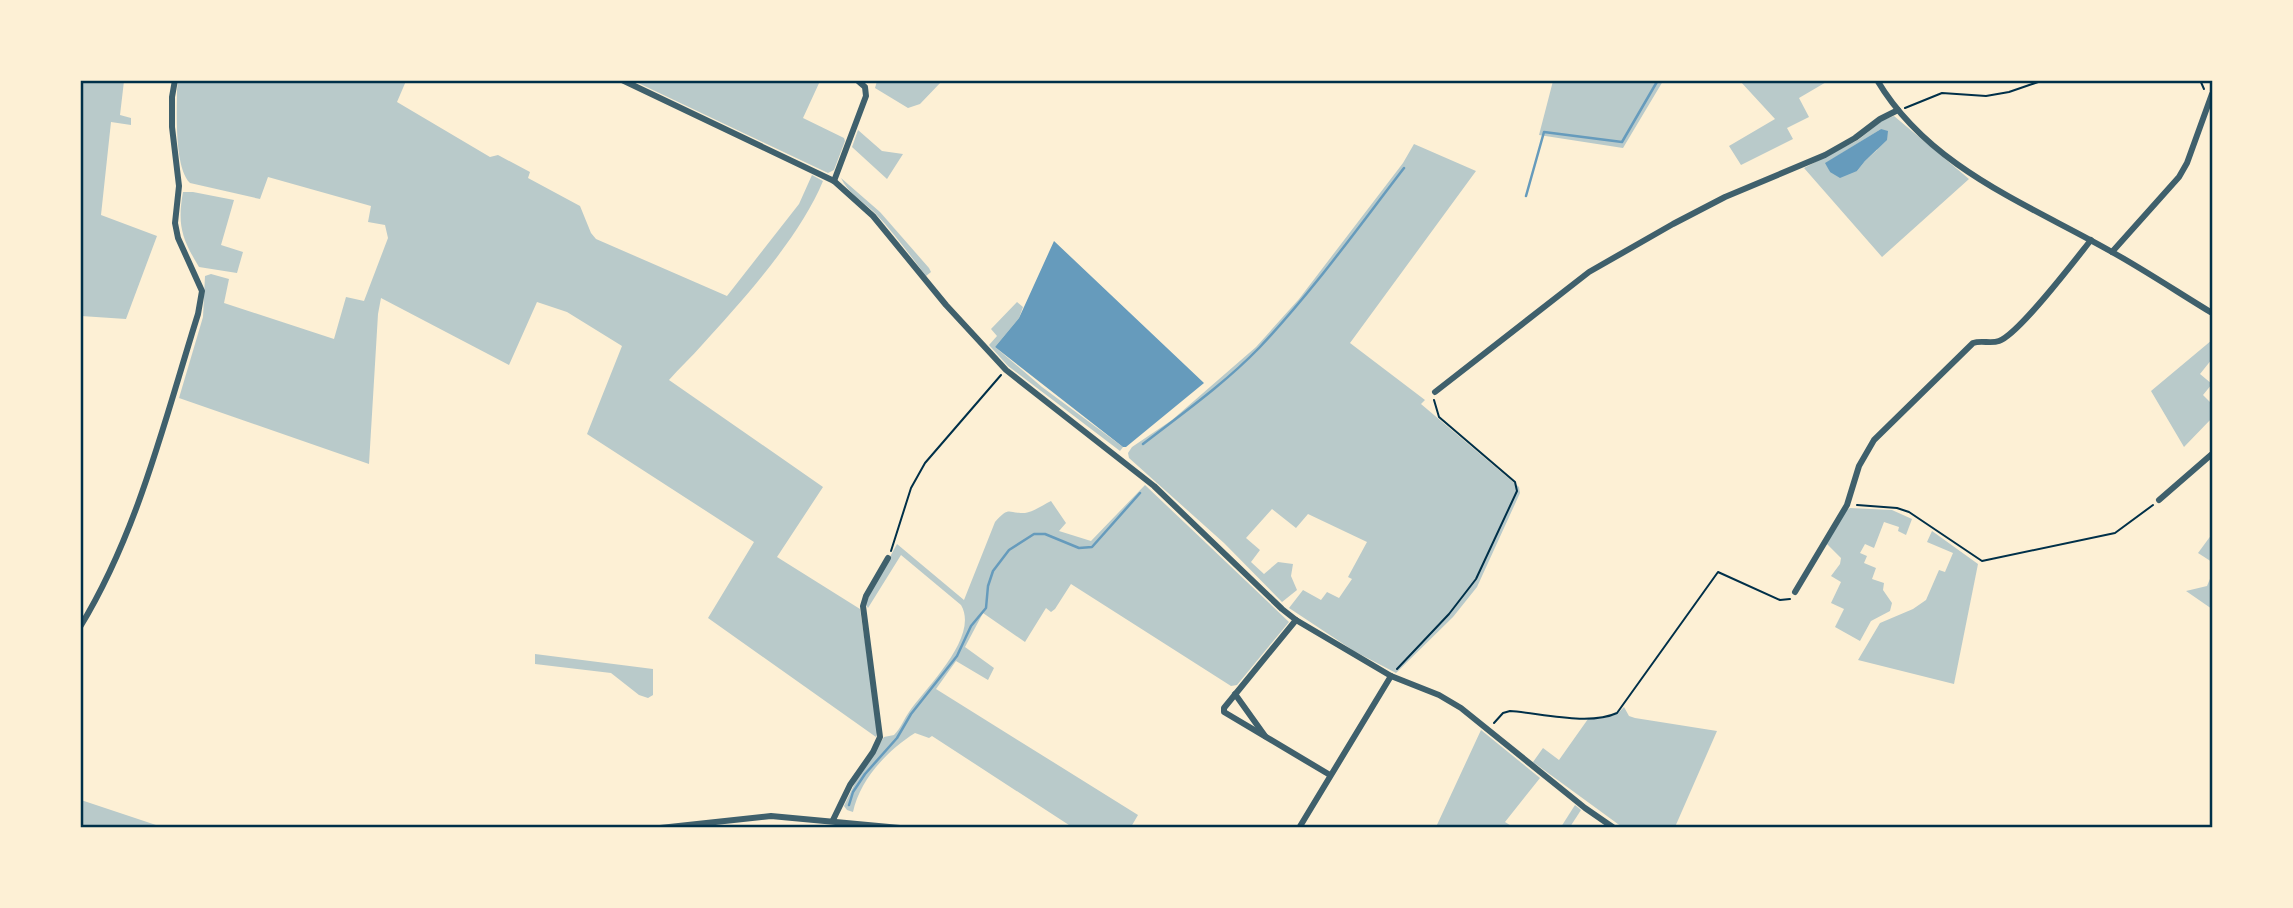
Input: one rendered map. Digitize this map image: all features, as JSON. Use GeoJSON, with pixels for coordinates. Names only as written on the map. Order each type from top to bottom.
{"type":"FeatureCollection","features":[{"type":"Feature","properties":{"kind":"street"},"geometry":{"type":"LineString","coordinates":[[80,627],[113,564],[133,515],[198,314],[202,291],[178,238],[175,223],[179,186],[172,127],[175,80]]}},
{"type":"Feature","properties":{"kind":"street"},"geometry":{"type":"LineString","coordinates":[[622,80],[834,181],[873,216],[946,305],[1006,370],[1154,486],[1266,596],[1296,620],[1391,676],[1439,695],[1614,828]]}},
{"type":"Feature","properties":{"kind":"street"},"geometry":{"type":"LineString","coordinates":[[834,181],[866,96],[865,87],[858,80]]}},
{"type":"Feature","properties":{"kind":"street"},"geometry":{"type":"LineString","coordinates":[[1877,80],[1898,110],[1973,177],[2091,240],[2213,313]]}},
{"type":"Feature","properties":{"kind":"street"},"geometry":{"type":"LineString","coordinates":[[2112,252],[2179,177],[2193,149],[2211,96]]}},
{"type":"Feature","properties":{"kind":"street"},"geometry":{"type":"LineString","coordinates":[[1435,392],[1589,272],[1725,197],[1825,155],[1898,110]]}},
{"type":"Feature","properties":{"kind":"street"},"geometry":{"type":"LineString","coordinates":[[1795,592],[1847,505],[1866,452],[1883,429],[1972,343],[1999,341],[2011,332],[2091,240]]}},
{"type":"Feature","properties":{"kind":"street"},"geometry":{"type":"LineString","coordinates":[[2159,500],[2213,454]]}},
{"type":"Feature","properties":{"kind":"street"},"geometry":{"type":"LineString","coordinates":[[833,820],[850,785],[880,737],[863,607],[866,596],[888,558]]}},
{"type":"Feature","properties":{"kind":"street"},"geometry":{"type":"LineString","coordinates":[[1296,620],[1235,694],[1224,712],[1330,775]]}},
{"type":"Feature","properties":{"kind":"street"},"geometry":{"type":"LineString","coordinates":[[1299,828],[1391,676]]}},
{"type":"Feature","properties":{"kind":"street"},"geometry":{"type":"LineString","coordinates":[[1235,694],[1266,737]]}},
{"type":"Feature","properties":{"kind":"street"},"geometry":{"type":"LineString","coordinates":[[660,828],[771,816],[900,828]]}},
{"type":"Feature","properties":{"kind":"path"},"geometry":{"type":"LineString","coordinates":[[1898,110],[1942,93],[1986,96],[2009,92],[2044,80]]}},
{"type":"Feature","properties":{"kind":"path"},"geometry":{"type":"LineString","coordinates":[[2200,80],[2211,96]]}},
{"type":"Feature","properties":{"kind":"path"},"geometry":{"type":"LineString","coordinates":[[888,558],[911,488],[925,463],[1006,370]]}},
{"type":"Feature","properties":{"kind":"path"},"geometry":{"type":"LineString","coordinates":[[1391,676],[1449,614],[1476,579],[1517,492],[1515,482],[1439,417],[1434,405],[1435,392]]}},
{"type":"Feature","properties":{"kind":"path"},"geometry":{"type":"LineString","coordinates":[[1847,505],[1885,506],[1909,512],[1982,561],[2115,533],[2159,500]]}},
{"type":"Feature","properties":{"kind":"path"},"geometry":{"type":"LineString","coordinates":[[1488,730],[1503,713],[1510,710],[1589,718],[1608,717],[1617,713],[1718,572],[1780,600],[1789,600],[1795,592]]}},
{"type":"Feature","properties":{"kind":"shaded area"},"geometry":{"type":"Polygon","coordinates":[[[877,80],[942,81],[920,104],[908,108],[875,88],[877,80]]]}},
{"type":"Feature","properties":{"kind":"shaded area"},"geometry":{"type":"Polygon","coordinates":[[[1553,80],[1663,81],[1623,148],[1539,135],[1553,80]]]}},
{"type":"Feature","properties":{"kind":"shaded area"},"geometry":{"type":"Polygon","coordinates":[[[80,81],[124,81],[120,115],[131,118],[131,125],[111,122],[101,215],[157,236],[126,319],[81,316],[80,81]]]}},
{"type":"Feature","properties":{"kind":"shaded area"},"geometry":{"type":"Polygon","coordinates":[[[178,81],[406,81],[397,102],[490,157],[498,155],[530,172],[528,178],[580,206],[596,239],[727,296],[799,204],[812,175],[823,181],[800,224],[769,267],[669,380],[823,487],[777,557],[860,609],[878,729],[876,737],[708,618],[754,542],[587,434],[622,346],[567,312],[537,302],[509,365],[381,298],[369,464],[179,398],[203,317],[205,276],[211,274],[229,279],[224,303],[334,339],[346,297],[364,301],[388,238],[385,225],[368,222],[371,206],[268,177],[260,199],[190,183],[181,165],[179,152],[178,81]]]}},
{"type":"Feature","properties":{"kind":"shaded area"},"geometry":{"type":"Polygon","coordinates":[[[634,81],[820,81],[803,118],[844,138],[845,141],[834,170],[828,173],[634,81]]]}},
{"type":"Feature","properties":{"kind":"shaded area"},"geometry":{"type":"Polygon","coordinates":[[[1740,81],[1828,81],[1799,98],[1809,117],[1787,128],[1793,139],[1741,165],[1729,146],[1775,119],[1740,81]]]}},
{"type":"Feature","properties":{"kind":"shaded area"},"geometry":{"type":"Polygon","coordinates":[[[1894,116],[1969,179],[1882,257],[1804,168],[1858,140],[1883,120],[1894,116]],[[1881,129],[1826,163],[1830,172],[1857,171],[1877,150],[1881,129]]]}},
{"type":"Feature","properties":{"kind":"shaded area"},"geometry":{"type":"Polygon","coordinates":[[[858,130],[882,151],[903,154],[887,179],[852,147],[858,130]]]}},
{"type":"Feature","properties":{"kind":"shaded area"},"geometry":{"type":"Polygon","coordinates":[[[1414,144],[1476,171],[1350,343],[1425,400],[1421,404],[1519,487],[1520,493],[1477,587],[1453,617],[1396,673],[1354,651],[1289,608],[1303,590],[1321,600],[1327,592],[1339,598],[1352,579],[1348,577],[1367,542],[1308,514],[1296,528],[1272,509],[1246,538],[1260,550],[1251,562],[1264,574],[1278,562],[1293,564],[1291,576],[1297,590],[1282,602],[1224,543],[1129,458],[1128,453],[1132,447],[1172,420],[1256,347],[1299,299],[1403,163],[1414,144]]]}},
{"type":"Feature","properties":{"kind":"shaded area"},"geometry":{"type":"Polygon","coordinates":[[[841,178],[880,212],[931,272],[926,276],[883,221],[852,193],[841,178]]]}},
{"type":"Feature","properties":{"kind":"shaded area"},"geometry":{"type":"Polygon","coordinates":[[[183,192],[234,200],[221,245],[243,252],[237,273],[199,267],[193,257],[182,231],[181,214],[183,192]]]}},
{"type":"Feature","properties":{"kind":"shaded area"},"geometry":{"type":"Polygon","coordinates":[[[1017,302],[1023,307],[1019,318],[995,347],[1042,387],[1123,447],[1120,451],[1008,366],[989,345],[997,336],[991,329],[1017,302]]]}},
{"type":"Feature","properties":{"kind":"shaded area"},"geometry":{"type":"Polygon","coordinates":[[[2212,340],[2212,359],[2200,374],[2212,384],[2203,395],[2212,404],[2212,418],[2184,447],[2151,391],[2212,340]]]}},
{"type":"Feature","properties":{"kind":"shaded area"},"geometry":{"type":"Polygon","coordinates":[[[1145,485],[1289,622],[1237,685],[1231,686],[1071,584],[1055,609],[1051,612],[1046,608],[1025,642],[983,613],[965,647],[994,668],[988,680],[956,661],[936,689],[1138,815],[1131,827],[1072,827],[932,736],[929,738],[915,733],[876,766],[862,788],[853,812],[847,810],[844,806],[857,779],[884,737],[894,735],[948,662],[963,632],[965,618],[961,605],[901,555],[868,608],[868,597],[897,544],[964,600],[995,522],[1004,514],[1028,512],[1051,501],[1066,523],[1059,531],[1091,541],[1145,485]]]}},
{"type":"Feature","properties":{"kind":"shaded area"},"geometry":{"type":"Polygon","coordinates":[[[1850,508],[1892,510],[1912,519],[1906,535],[1898,531],[1899,527],[1884,522],[1874,548],[1865,544],[1860,553],[1867,556],[1864,563],[1876,568],[1872,579],[1884,583],[1883,590],[1892,603],[1890,611],[1871,621],[1860,641],[1835,627],[1844,609],[1831,603],[1841,582],[1831,576],[1841,558],[1826,543],[1850,508]]]}},
{"type":"Feature","properties":{"kind":"shaded area"},"geometry":{"type":"Polygon","coordinates":[[[1932,531],[1978,564],[1954,684],[1858,660],[1880,623],[1913,609],[1926,600],[1939,570],[1945,572],[1953,553],[1927,542],[1932,531]]]}},
{"type":"Feature","properties":{"kind":"shaded area"},"geometry":{"type":"Polygon","coordinates":[[[2212,534],[2212,562],[2198,553],[2212,534]]]}},
{"type":"Feature","properties":{"kind":"shaded area"},"geometry":{"type":"Polygon","coordinates":[[[2212,574],[2212,609],[2186,591],[2207,586],[2212,574]]]}},
{"type":"Feature","properties":{"kind":"shaded area"},"geometry":{"type":"Polygon","coordinates":[[[535,654],[653,669],[653,695],[648,698],[639,695],[611,673],[535,664],[535,654]]]}},
{"type":"Feature","properties":{"kind":"shaded area"},"geometry":{"type":"Polygon","coordinates":[[[1624,707],[1629,716],[1635,718],[1717,731],[1675,827],[1622,827],[1533,762],[1543,748],[1559,760],[1588,719],[1612,716],[1624,707]]]}},
{"type":"Feature","properties":{"kind":"shaded area"},"geometry":{"type":"Polygon","coordinates":[[[1481,730],[1540,778],[1505,822],[1513,827],[1436,827],[1481,730]]]}},
{"type":"Feature","properties":{"kind":"shaded area"},"geometry":{"type":"Polygon","coordinates":[[[81,800],[162,827],[81,827],[81,800]]]}},
{"type":"Feature","properties":{"kind":"shaded area"},"geometry":{"type":"Polygon","coordinates":[[[1575,805],[1581,810],[1570,827],[1561,827],[1575,805]]]}},
{"type":"Feature","properties":{"kind":"water"},"geometry":{"type":"Polygon","coordinates":[[[1881,129],[1888,131],[1887,140],[1857,171],[1840,178],[1830,172],[1825,163],[1881,129]]]}},
{"type":"Feature","properties":{"kind":"water"},"geometry":{"type":"Polygon","coordinates":[[[1054,241],[1204,383],[1126,447],[995,347],[1019,318],[1054,241]]]}},
{"type":"Feature","properties":{"kind":"waterway"},"geometry":{"type":"LineString","coordinates":[[1526,196],[1544,132],[1622,142],[1658,80]]}},
{"type":"Feature","properties":{"kind":"waterway"},"geometry":{"type":"LineString","coordinates":[[1143,444],[1217,386],[1279,327],[1404,168]]}},
{"type":"Feature","properties":{"kind":"waterway"},"geometry":{"type":"LineString","coordinates":[[849,805],[853,792],[865,774],[897,738],[911,714],[957,656],[971,626],[986,608],[988,586],[993,571],[1009,550],[1034,534],[1045,534],[1079,548],[1092,547],[1140,493]]}}]}
